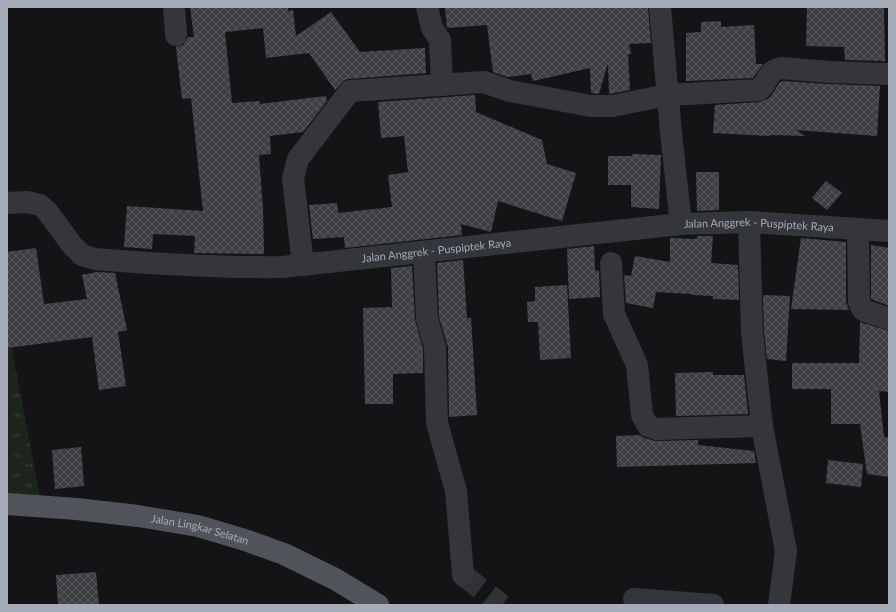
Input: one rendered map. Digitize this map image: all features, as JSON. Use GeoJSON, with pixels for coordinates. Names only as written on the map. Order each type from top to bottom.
{"type":"FeatureCollection","features":[{"type":"Feature","properties":{"kind":"main road","name":"Jalan Lingkar Selatan"},"geometry":{"type":"LineString","coordinates":[[7,504],[77,509],[138,516],[198,526],[245,540],[284,554],[335,579],[378,605]]}},
{"type":"Feature","properties":{"kind":"street"},"geometry":{"type":"LineString","coordinates":[[174,7],[176,35]]}},
{"type":"Feature","properties":{"kind":"street"},"geometry":{"type":"LineString","coordinates":[[427,7],[432,28],[440,40],[442,85]]}},
{"type":"Feature","properties":{"kind":"street"},"geometry":{"type":"LineString","coordinates":[[660,7],[682,224]]}},
{"type":"Feature","properties":{"kind":"street"},"geometry":{"type":"LineString","coordinates":[[303,265],[293,178],[298,159],[350,91],[484,82],[510,91],[591,106],[612,106],[668,95],[758,90],[765,85],[768,76],[773,70],[781,68],[829,72],[889,74]]}},
{"type":"Feature","properties":{"kind":"street","name":"Jalan Anggrek - Puspiptek Raya"},"geometry":{"type":"LineString","coordinates":[[7,203],[27,202],[40,205],[47,211],[72,245],[82,255],[95,259],[239,268],[303,265],[682,224],[749,222],[889,231]]}},
{"type":"Feature","properties":{"kind":"street"},"geometry":{"type":"LineString","coordinates":[[749,222],[752,332],[762,426],[786,551],[779,605]]}},
{"type":"Feature","properties":{"kind":"street"},"geometry":{"type":"LineString","coordinates":[[858,229],[859,302],[863,310],[889,319]]}},
{"type":"Feature","properties":{"kind":"street"},"geometry":{"type":"LineString","coordinates":[[424,252],[427,319],[434,347],[437,423],[456,491],[462,575]]}},
{"type":"Feature","properties":{"kind":"street"},"geometry":{"type":"LineString","coordinates":[[611,263],[614,314],[637,365],[642,415],[648,426],[656,429],[762,426]]}},
{"type":"Feature","properties":{"kind":"street"},"geometry":{"type":"LineString","coordinates":[[634,599],[714,605]]}},
{"type":"Feature","properties":{"kind":"green space"},"geometry":{"type":"Polygon","coordinates":[[[7,324],[40,496],[7,495],[7,324]]]}},
{"type":"Feature","properties":{"kind":"building"},"geometry":{"type":"Polygon","coordinates":[[[190,7],[288,7],[288,11],[293,10],[296,36],[331,12],[360,52],[425,48],[426,73],[349,79],[344,80],[335,90],[309,53],[265,58],[263,28],[225,32],[232,103],[260,101],[260,104],[326,96],[327,101],[303,132],[270,136],[271,154],[259,155],[263,209],[264,254],[194,253],[195,236],[153,234],[152,249],[124,247],[127,206],[203,211],[191,98],[182,99],[176,47],[183,45],[188,37],[194,37],[190,7]]]}},
{"type":"Feature","properties":{"kind":"building"},"geometry":{"type":"Polygon","coordinates":[[[648,7],[651,43],[629,44],[631,54],[628,54],[630,90],[609,94],[608,63],[599,94],[591,93],[590,68],[533,81],[531,74],[507,77],[493,72],[487,25],[447,28],[445,8],[648,7]]]}},
{"type":"Feature","properties":{"kind":"building"},"geometry":{"type":"Polygon","coordinates":[[[807,7],[884,7],[885,61],[845,60],[844,47],[806,46],[807,7]]]}},
{"type":"Feature","properties":{"kind":"building"},"geometry":{"type":"Polygon","coordinates":[[[721,21],[721,27],[754,25],[756,64],[763,64],[753,78],[686,81],[686,33],[701,32],[701,22],[721,21]]]}},
{"type":"Feature","properties":{"kind":"building"},"geometry":{"type":"Polygon","coordinates":[[[782,81],[880,86],[877,136],[796,130],[805,136],[713,133],[715,105],[760,102],[771,96],[782,81]]]}},
{"type":"Feature","properties":{"kind":"building"},"geometry":{"type":"Polygon","coordinates":[[[475,95],[476,112],[542,140],[547,164],[576,173],[562,221],[498,201],[491,232],[461,224],[462,235],[345,248],[344,237],[313,239],[309,205],[337,203],[338,213],[392,207],[388,175],[408,172],[404,136],[381,138],[378,102],[475,95]]]}},
{"type":"Feature","properties":{"kind":"building"},"geometry":{"type":"Polygon","coordinates":[[[632,154],[661,155],[659,209],[631,207],[631,185],[608,185],[608,156],[632,156],[632,154]]]}},
{"type":"Feature","properties":{"kind":"building"},"geometry":{"type":"Polygon","coordinates":[[[696,172],[719,172],[719,210],[697,211],[696,172]]]}},
{"type":"Feature","properties":{"kind":"building"},"geometry":{"type":"Polygon","coordinates":[[[826,181],[842,193],[827,210],[812,198],[826,181]]]}},
{"type":"Feature","properties":{"kind":"building"},"geometry":{"type":"Polygon","coordinates":[[[697,236],[713,236],[711,263],[738,265],[739,300],[713,299],[713,296],[656,292],[653,308],[626,303],[624,275],[631,276],[635,256],[670,262],[670,238],[697,239],[697,236]]]}},
{"type":"Feature","properties":{"kind":"building"},"geometry":{"type":"Polygon","coordinates":[[[801,238],[846,242],[846,302],[849,310],[791,309],[801,238]]]}},
{"type":"Feature","properties":{"kind":"building"},"geometry":{"type":"Polygon","coordinates":[[[871,245],[889,248],[889,306],[871,299],[871,245]]]}},
{"type":"Feature","properties":{"kind":"building"},"geometry":{"type":"Polygon","coordinates":[[[594,246],[595,270],[599,271],[600,297],[569,299],[567,249],[594,246]]]}},
{"type":"Feature","properties":{"kind":"building"},"geometry":{"type":"Polygon","coordinates":[[[36,248],[44,304],[87,299],[82,275],[97,272],[115,273],[127,330],[118,332],[126,386],[99,390],[92,337],[7,348],[7,252],[36,248]]]}},
{"type":"Feature","properties":{"kind":"building"},"geometry":{"type":"Polygon","coordinates":[[[463,260],[467,318],[471,318],[477,415],[449,417],[448,347],[439,317],[437,263],[463,260]]]}},
{"type":"Feature","properties":{"kind":"building"},"geometry":{"type":"Polygon","coordinates":[[[412,266],[415,320],[423,349],[423,373],[393,374],[393,404],[365,404],[363,308],[392,307],[391,268],[412,266]]]}},
{"type":"Feature","properties":{"kind":"building"},"geometry":{"type":"Polygon","coordinates":[[[567,285],[571,358],[540,360],[538,322],[528,322],[527,302],[535,301],[535,287],[567,285]]]}},
{"type":"Feature","properties":{"kind":"building"},"geometry":{"type":"Polygon","coordinates":[[[763,295],[790,296],[786,361],[767,359],[764,331],[763,295]]]}},
{"type":"Feature","properties":{"kind":"building"},"geometry":{"type":"Polygon","coordinates":[[[860,322],[889,331],[889,392],[879,391],[884,437],[889,438],[889,477],[867,474],[860,424],[831,424],[831,389],[792,389],[792,363],[859,363],[860,322]]]}},
{"type":"Feature","properties":{"kind":"building"},"geometry":{"type":"Polygon","coordinates":[[[713,372],[713,375],[744,375],[748,414],[676,416],[675,373],[713,372]]]}},
{"type":"Feature","properties":{"kind":"building"},"geometry":{"type":"Polygon","coordinates":[[[640,435],[644,438],[656,441],[698,440],[698,445],[754,451],[756,463],[617,467],[616,436],[640,435]]]}},
{"type":"Feature","properties":{"kind":"building"},"geometry":{"type":"Polygon","coordinates":[[[81,447],[84,486],[55,489],[52,450],[81,447]]]}},
{"type":"Feature","properties":{"kind":"building"},"geometry":{"type":"Polygon","coordinates":[[[828,460],[863,464],[861,487],[826,483],[828,460]]]}},
{"type":"Feature","properties":{"kind":"building"},"geometry":{"type":"Polygon","coordinates":[[[96,572],[99,605],[58,605],[56,575],[96,572]]]}},
{"type":"Feature","properties":{"kind":"tunnel"},"geometry":{"type":"LineString","coordinates":[[463,575],[502,605]]}}]}
